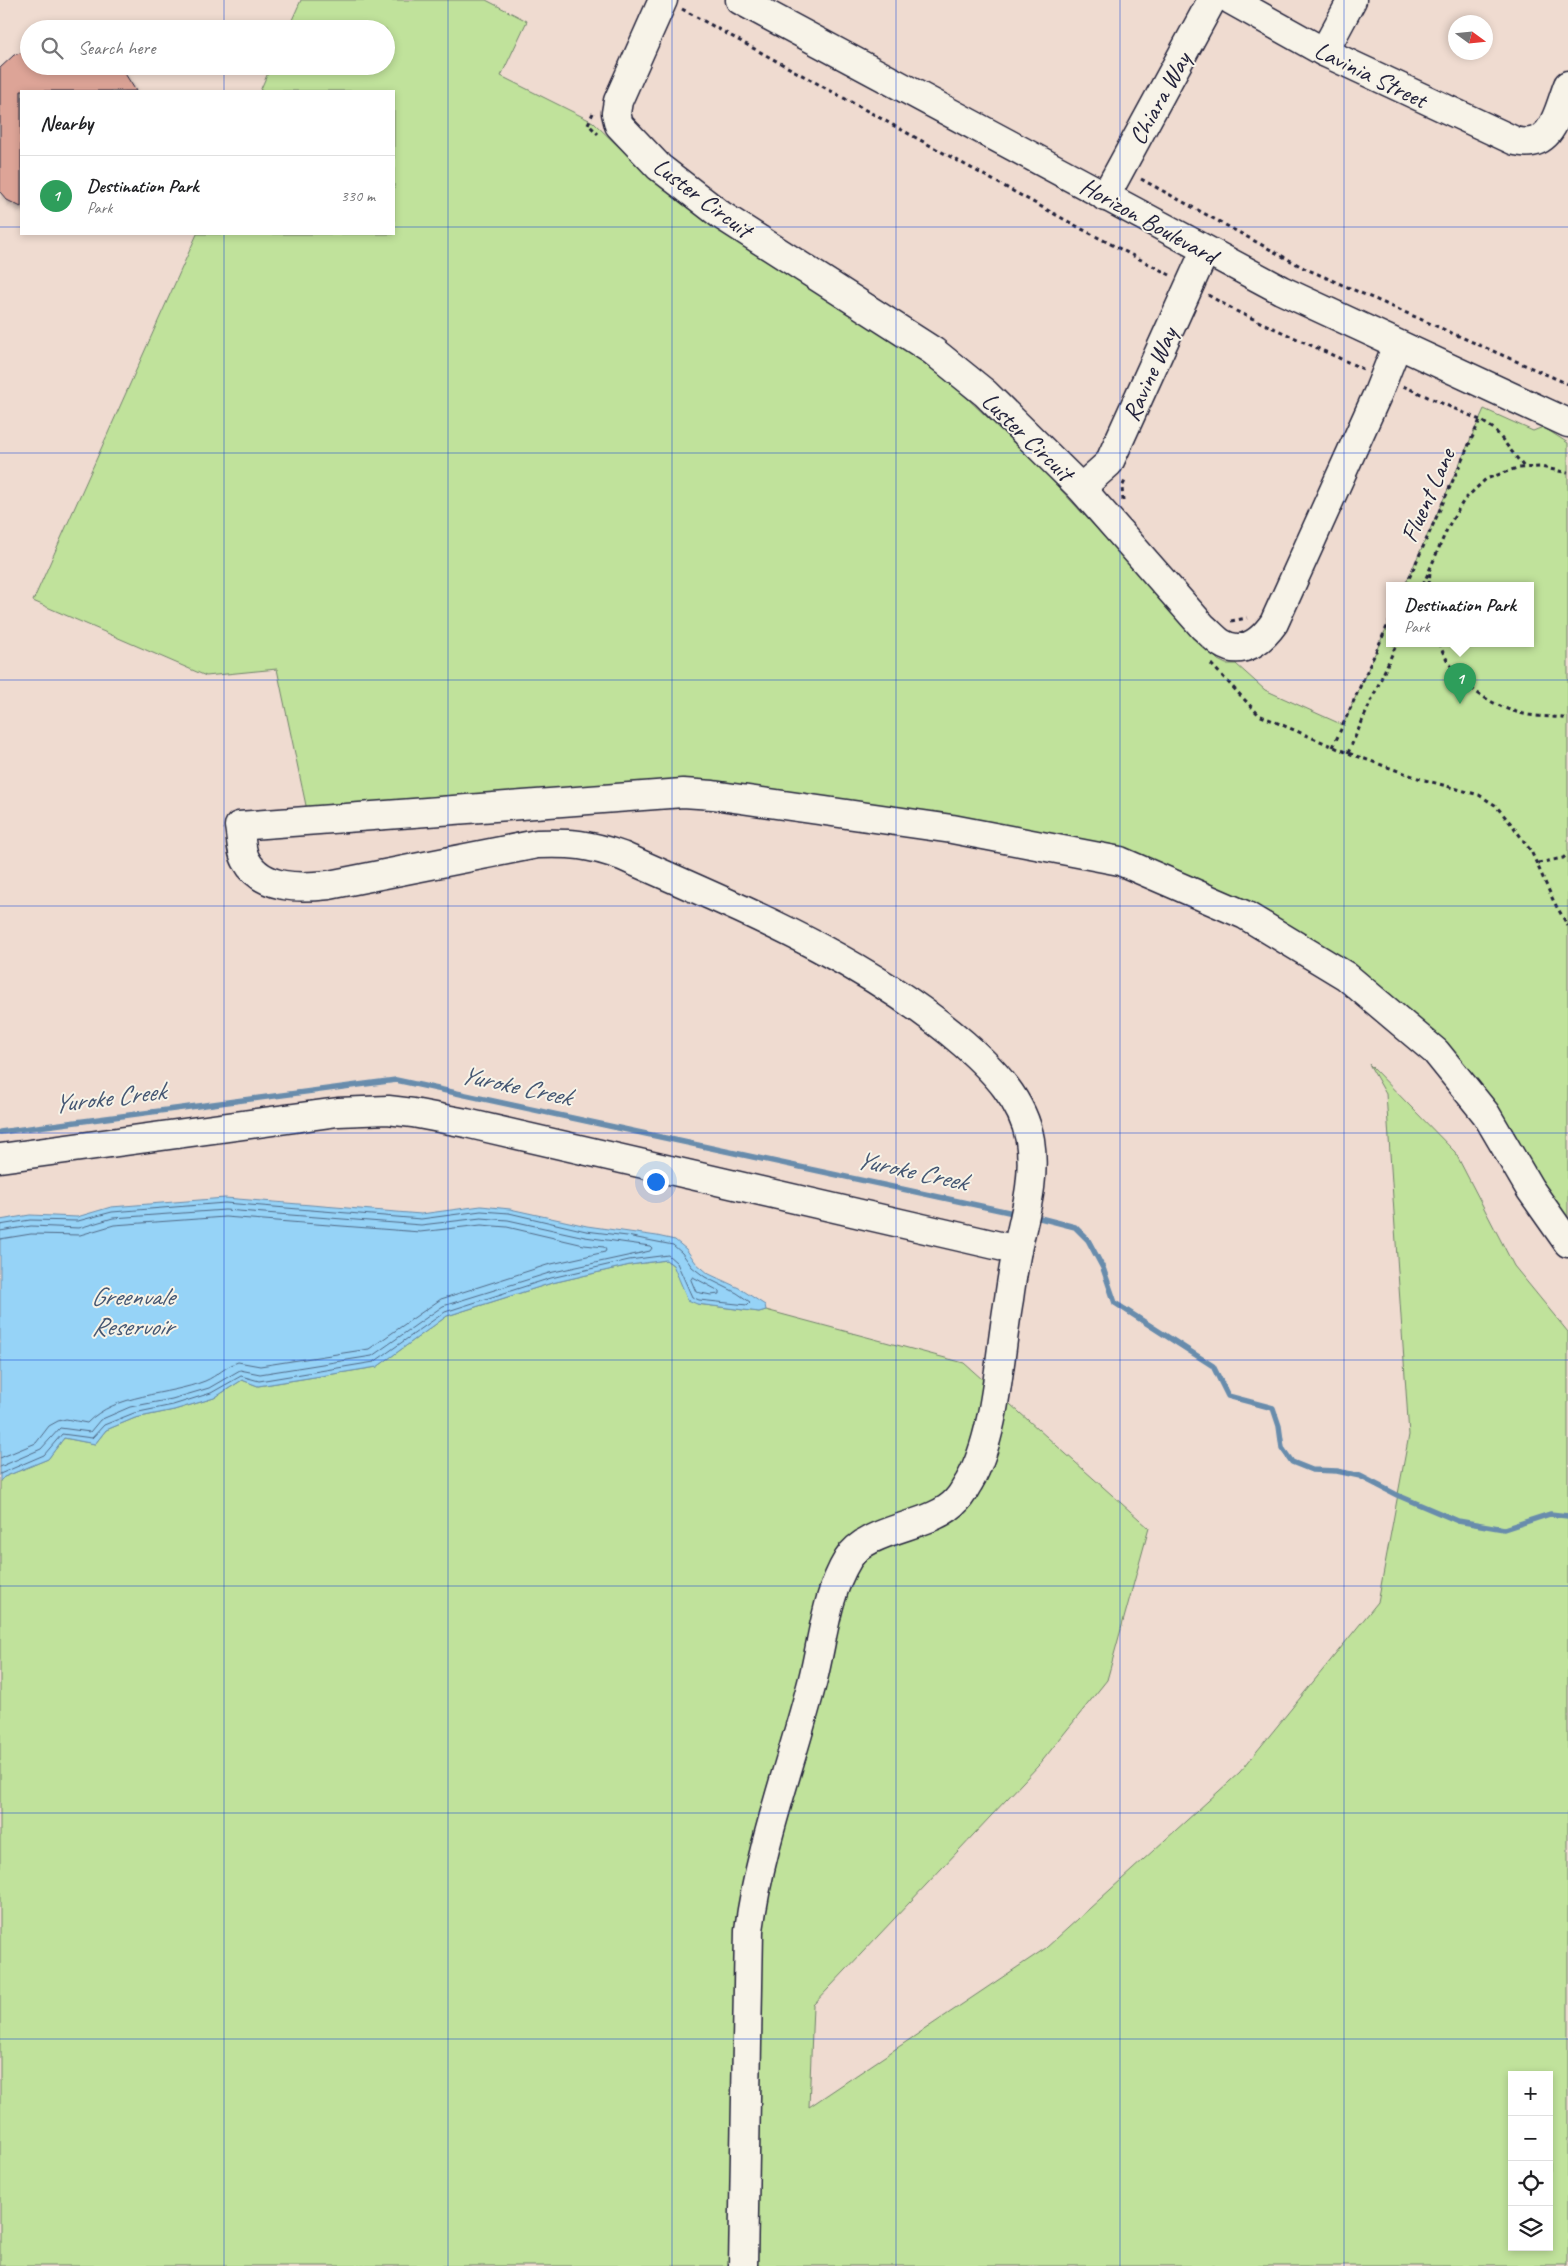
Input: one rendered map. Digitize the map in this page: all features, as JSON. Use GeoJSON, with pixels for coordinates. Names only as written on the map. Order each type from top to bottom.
{"type":"FeatureCollection","features":[{"type":"Feature","properties":{"kind":"street","name":"Horizon Boulevard"},"geometry":{"type":"LineString","coordinates":[[740,0],[1206,252],[1397,345],[1568,423]]}},
{"type":"Feature","properties":{"kind":"street","name":"Chiara Way"},"geometry":{"type":"LineString","coordinates":[[1106,197],[1212,0]]}},
{"type":"Feature","properties":{"kind":"street","name":"Lavinia Street"},"geometry":{"type":"LineString","coordinates":[[1231,0],[1324,52],[1515,141],[1536,143],[1546,135],[1568,85]]}},
{"type":"Feature","properties":{"kind":"street"},"geometry":{"type":"LineString","coordinates":[[1324,52],[1352,0]]}},
{"type":"Feature","properties":{"kind":"street","name":"Luster Circuit"},"geometry":{"type":"LineString","coordinates":[[668,2],[618,100],[616,114],[623,131],[660,167],[721,215],[933,351],[985,393],[1081,488],[1203,627],[1221,643],[1232,647],[1250,646],[1267,633],[1280,612],[1378,393],[1397,345]]}},
{"type":"Feature","properties":{"kind":"street","name":"Ravine Way"},"geometry":{"type":"LineString","coordinates":[[1081,488],[1109,463],[1206,252]]}},
{"type":"Feature","properties":{"kind":"street"},"geometry":{"type":"LineString","coordinates":[[743,2266],[746,2030],[749,1930],[752,1906],[813,1677],[836,1582],[850,1554],[873,1538],[934,1516],[956,1502],[971,1478],[983,1447],[992,1408],[1017,1250],[1030,1199],[1032,1166],[1030,1138],[1024,1120],[1005,1086],[990,1067],[932,1017],[868,974],[814,944],[622,856],[596,847],[572,843],[537,844],[329,885],[304,887],[281,885],[260,876],[245,860],[239,826],[683,793],[713,795],[952,829],[1120,861],[1246,915],[1346,976],[1436,1052],[1486,1114],[1530,1189],[1568,1243]]}},
{"type":"Feature","properties":{"kind":"street"},"geometry":{"type":"LineString","coordinates":[[0,1158],[338,1112],[388,1110],[466,1123],[1017,1250]]}},
{"type":"Feature","properties":{"kind":"path"},"geometry":{"type":"LineString","coordinates":[[668,2],[1071,223],[1172,276]]}},
{"type":"Feature","properties":{"kind":"path"},"geometry":{"type":"LineString","coordinates":[[1140,179],[1304,268],[1568,384]]}},
{"type":"Feature","properties":{"kind":"path"},"geometry":{"type":"LineString","coordinates":[[1201,292],[1368,371]]}},
{"type":"Feature","properties":{"kind":"path"},"geometry":{"type":"LineString","coordinates":[[1206,305],[1209,296]]}},
{"type":"Feature","properties":{"kind":"path"},"geometry":{"type":"LineString","coordinates":[[1360,378],[1364,369]]}},
{"type":"Feature","properties":{"kind":"path"},"geometry":{"type":"LineString","coordinates":[[1395,383],[1480,420],[1494,429],[1524,467]]}},
{"type":"Feature","properties":{"kind":"path","name":"Fluent Lane"},"geometry":{"type":"LineString","coordinates":[[1407,582],[1480,420]]}},
{"type":"Feature","properties":{"kind":"path"},"geometry":{"type":"LineString","coordinates":[[1423,582],[1448,527],[1464,500],[1486,479],[1524,467],[1541,466],[1568,473]]}},
{"type":"Feature","properties":{"kind":"path"},"geometry":{"type":"LineString","coordinates":[[1126,478],[1122,487],[1123,502],[1129,509]]}},
{"type":"Feature","properties":{"kind":"path"},"geometry":{"type":"LineString","coordinates":[[1428,582],[1431,566]]}},
{"type":"Feature","properties":{"kind":"path"},"geometry":{"type":"LineString","coordinates":[[1226,621],[1238,621],[1253,616]]}},
{"type":"Feature","properties":{"kind":"path"},"geometry":{"type":"LineString","coordinates":[[1333,746],[1386,629]]}},
{"type":"Feature","properties":{"kind":"path"},"geometry":{"type":"LineString","coordinates":[[1348,753],[1395,647]]}},
{"type":"Feature","properties":{"kind":"path"},"geometry":{"type":"LineString","coordinates":[[1441,647],[1461,679],[1480,695],[1504,708],[1530,715],[1568,719]]}},
{"type":"Feature","properties":{"kind":"path"},"geometry":{"type":"LineString","coordinates":[[1538,863],[1563,858],[1568,854]]}},
{"type":"Feature","properties":{"kind":"green space"},"geometry":{"type":"Polygon","coordinates":[[[301,0],[486,0],[527,21],[501,76],[593,122],[652,179],[694,213],[776,261],[873,325],[952,384],[1037,464],[1218,660],[1226,664],[1236,664],[1265,690],[1343,725],[1386,629],[1386,647],[1534,647],[1534,582],[1406,582],[1484,409],[1533,431],[1543,427],[1568,443],[1568,1232],[1439,1046],[1125,856],[694,785],[308,815],[277,669],[206,676],[33,601],[197,235],[395,235],[395,90],[260,90],[267,75],[395,75],[395,20],[292,20],[301,0]]]}},
{"type":"Feature","properties":{"kind":"green space"},"geometry":{"type":"Polygon","coordinates":[[[1369,1064],[1455,1152],[1514,1266],[1568,1332],[1568,2266],[0,2266],[0,1481],[4,1477],[48,1459],[64,1438],[95,1444],[106,1430],[135,1418],[174,1410],[214,1398],[242,1380],[258,1386],[377,1367],[447,1316],[552,1283],[630,1265],[666,1260],[673,1265],[697,1304],[759,1312],[766,1310],[964,1363],[1149,1528],[1107,1680],[1039,1765],[813,2005],[809,2107],[1046,1948],[1240,1772],[1378,1602],[1409,1435],[1386,1094],[1369,1064]]]}},
{"type":"Feature","properties":{"kind":"water","name":"Greenvale Reservoir"},"geometry":{"type":"Polygon","coordinates":[[[225,1198],[421,1214],[481,1206],[510,1209],[587,1226],[657,1236],[675,1240],[709,1274],[739,1288],[765,1305],[766,1310],[759,1312],[697,1304],[688,1300],[673,1265],[666,1260],[630,1265],[552,1283],[447,1316],[377,1367],[258,1386],[242,1380],[214,1398],[174,1410],[135,1418],[106,1430],[95,1444],[64,1438],[48,1459],[4,1477],[0,1481],[0,1220],[30,1215],[77,1217],[111,1207],[225,1198]]]}},
{"type":"Feature","properties":{"kind":"building"},"geometry":{"type":"Polygon","coordinates":[[[20,53],[20,75],[126,75],[135,90],[20,90],[20,206],[7,200],[0,192],[0,68],[14,55],[20,53]]]}},
{"type":"Feature","properties":{"kind":"waterway","name":"Yuroke Creek"},"geometry":{"type":"LineString","coordinates":[[0,1132],[396,1080],[1018,1214]]}},
{"type":"Feature","properties":{"kind":"waterway"},"geometry":{"type":"LineString","coordinates":[[1036,1217],[1075,1227],[1088,1240],[1103,1268],[1115,1303],[1213,1366],[1228,1396],[1273,1408],[1279,1426],[1282,1448],[1292,1462],[1312,1470],[1337,1471],[1360,1476],[1397,1495],[1458,1521],[1504,1529],[1550,1514],[1568,1516]]}},
{"type":"Feature","properties":{"kind":"place","name":"Destination Park"},"geometry":{"type":"Point","coordinates":[1460,704]}}]}
